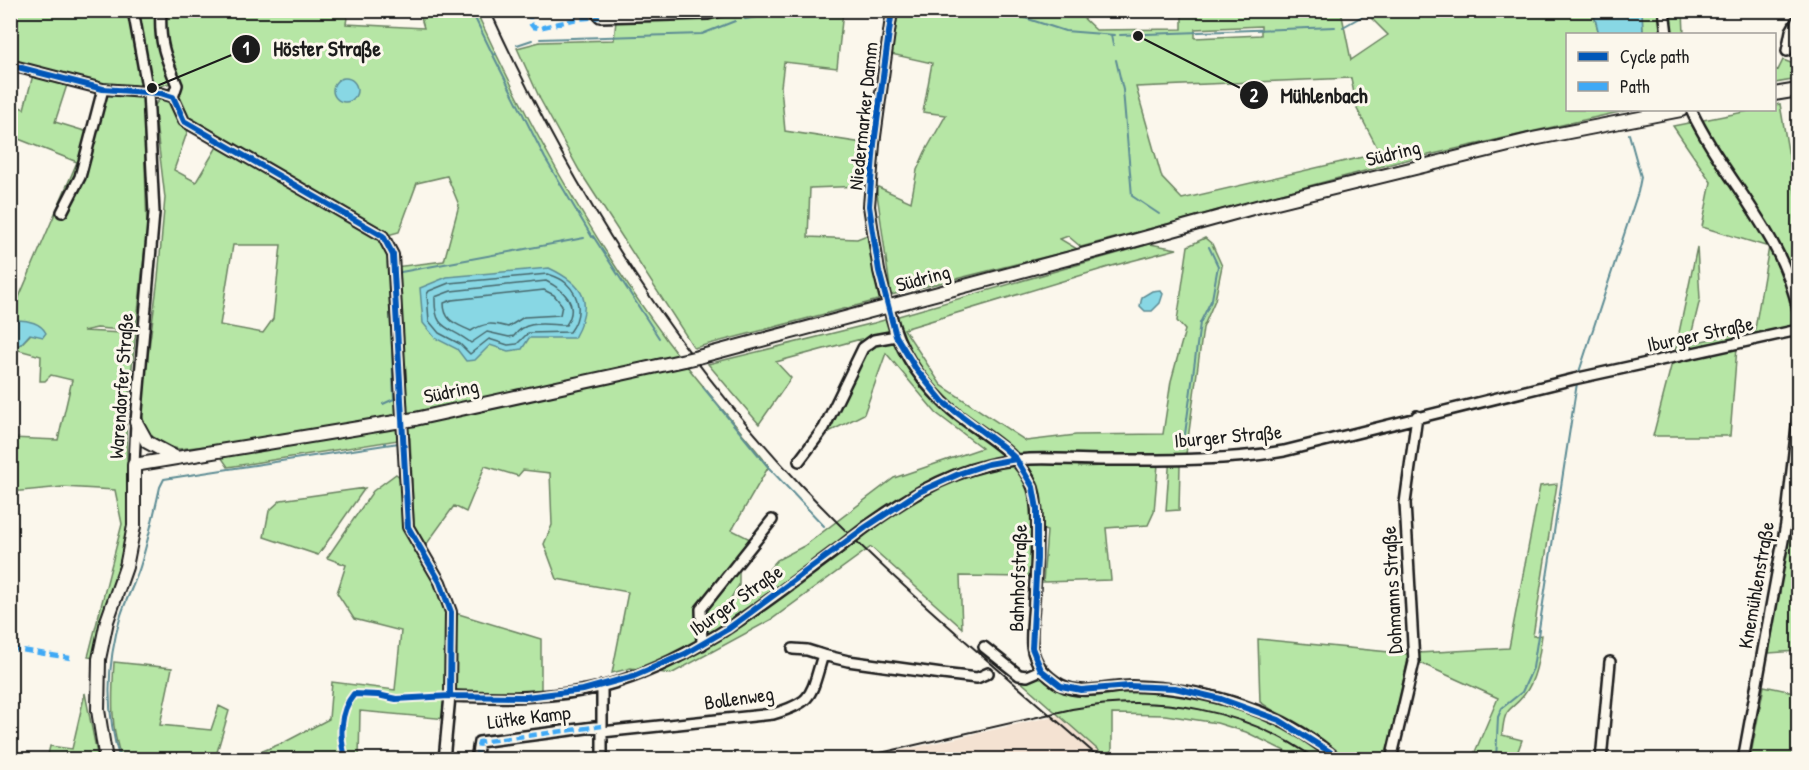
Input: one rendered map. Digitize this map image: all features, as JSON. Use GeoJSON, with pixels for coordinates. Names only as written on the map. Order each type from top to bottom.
{"type":"FeatureCollection","features":[{"type":"Feature","properties":{"kind":"main road"},"geometry":{"type":"LineString","coordinates":[[1776,94],[1798,90]]}},
{"type":"Feature","properties":{"kind":"main road","name":"Südring"},"geometry":{"type":"LineString","coordinates":[[134,465],[415,419],[685,360],[1260,206],[1533,139],[1676,111]]}},
{"type":"Feature","properties":{"kind":"main road"},"geometry":{"type":"LineString","coordinates":[[136,422],[147,442],[175,457]]}},
{"type":"Feature","properties":{"kind":"main road","name":"Warendorfer Straße"},"geometry":{"type":"LineString","coordinates":[[106,759],[98,710],[99,659],[107,621],[126,567],[135,526],[134,465]]}},
{"type":"Feature","properties":{"kind":"street","name":"Warendorfer Straße"},"geometry":{"type":"LineString","coordinates":[[133,10],[148,92],[154,213],[134,465]]}},
{"type":"Feature","properties":{"kind":"street"},"geometry":{"type":"LineString","coordinates":[[161,10],[160,31],[163,53],[177,85],[173,97],[184,121],[383,236],[393,255],[408,528],[440,582],[451,612],[450,696],[444,759]]}},
{"type":"Feature","properties":{"kind":"street"},"geometry":{"type":"LineString","coordinates":[[594,10],[600,17],[708,14],[724,10]]}},
{"type":"Feature","properties":{"kind":"street","name":"Niedermarker Damm"},"geometry":{"type":"LineString","coordinates":[[885,296],[869,206],[874,144],[892,10]]}},
{"type":"Feature","properties":{"kind":"street"},"geometry":{"type":"LineString","coordinates":[[1664,10],[1667,33]]}},
{"type":"Feature","properties":{"kind":"street"},"geometry":{"type":"LineString","coordinates":[[1787,51],[1791,31],[1798,20]]}},
{"type":"Feature","properties":{"kind":"street"},"geometry":{"type":"LineString","coordinates":[[10,65],[103,89],[160,93],[173,97]]}},
{"type":"Feature","properties":{"kind":"street"},"geometry":{"type":"LineString","coordinates":[[62,212],[80,177],[103,89]]}},
{"type":"Feature","properties":{"kind":"street"},"geometry":{"type":"LineString","coordinates":[[1691,111],[1698,125],[1779,252],[1796,298],[1798,310]]}},
{"type":"Feature","properties":{"kind":"street"},"geometry":{"type":"LineString","coordinates":[[891,316],[896,336],[916,369],[943,402],[1016,459]]}},
{"type":"Feature","properties":{"kind":"street","name":"Iburger Straße"},"geometry":{"type":"LineString","coordinates":[[450,696],[526,697],[603,686],[660,666],[728,629],[901,503],[939,481],[988,464],[1047,457],[1110,460],[1257,456],[1574,379],[1798,330]]}},
{"type":"Feature","properties":{"kind":"street"},"geometry":{"type":"LineString","coordinates":[[799,461],[824,428],[863,348],[874,340],[896,336]]}},
{"type":"Feature","properties":{"kind":"street","name":"Dohmanns Straße"},"geometry":{"type":"LineString","coordinates":[[1391,759],[1414,662],[1405,503],[1417,416]]}},
{"type":"Feature","properties":{"kind":"street","name":"Knemühlenstraße"},"geometry":{"type":"LineString","coordinates":[[1743,759],[1786,524],[1798,417]]}},
{"type":"Feature","properties":{"kind":"street","name":"Bahnhofstraße"},"geometry":{"type":"LineString","coordinates":[[984,646],[1019,675],[1027,676],[1041,670],[1032,648],[1037,560],[1037,509],[1033,488],[1016,459]]}},
{"type":"Feature","properties":{"kind":"street","name":"Iburger Straße"},"geometry":{"type":"LineString","coordinates":[[702,645],[700,609],[772,520]]}},
{"type":"Feature","properties":{"kind":"street"},"geometry":{"type":"LineString","coordinates":[[793,649],[807,650],[848,661],[942,674],[978,678],[988,673]]}},
{"type":"Feature","properties":{"kind":"street","name":"Bollenweg"},"geometry":{"type":"LineString","coordinates":[[602,729],[773,714],[798,706],[808,699],[823,655]]}},
{"type":"Feature","properties":{"kind":"street"},"geometry":{"type":"LineString","coordinates":[[1601,759],[1610,662]]}},
{"type":"Feature","properties":{"kind":"street"},"geometry":{"type":"LineString","coordinates":[[1041,670],[1061,686],[1081,690],[1129,686],[1175,688],[1221,699],[1279,720],[1338,759]]}},
{"type":"Feature","properties":{"kind":"street"},"geometry":{"type":"LineString","coordinates":[[602,759],[603,686]]}},
{"type":"Feature","properties":{"kind":"street","name":"Lütke Kamp"},"geometry":{"type":"LineString","coordinates":[[477,759],[478,742],[602,729]]}},
{"type":"Feature","properties":{"kind":"shaded area"},"geometry":{"type":"Polygon","coordinates":[[[1058,715],[1109,759],[854,760],[917,747],[1058,715]]]}},
{"type":"Feature","properties":{"kind":"green space"},"geometry":{"type":"Polygon","coordinates":[[[10,11],[129,11],[143,88],[106,85],[11,61],[10,11]]]}},
{"type":"Feature","properties":{"kind":"green space"},"geometry":{"type":"Polygon","coordinates":[[[137,11],[348,11],[346,24],[424,28],[419,11],[476,11],[540,140],[613,263],[668,342],[769,466],[732,530],[752,540],[730,569],[739,572],[739,585],[726,606],[756,584],[777,560],[804,546],[894,478],[982,448],[936,413],[886,353],[864,414],[827,433],[817,432],[861,339],[776,362],[791,378],[759,424],[708,364],[874,323],[1150,244],[1177,249],[1112,266],[904,329],[941,385],[1026,441],[1076,435],[1163,434],[1171,381],[1185,330],[1177,321],[1188,246],[1205,238],[1212,244],[1222,266],[1215,300],[1203,328],[1186,454],[1180,465],[1179,510],[1166,511],[1170,455],[1077,456],[1079,467],[1158,464],[1154,512],[1148,525],[1106,528],[1111,580],[1043,582],[1047,531],[1032,526],[1032,577],[960,576],[962,628],[871,547],[772,619],[671,674],[631,668],[612,673],[628,592],[557,579],[544,544],[552,525],[550,473],[523,470],[518,476],[485,466],[466,512],[454,506],[426,545],[414,525],[410,438],[228,467],[213,445],[179,449],[158,444],[147,434],[141,411],[158,278],[165,198],[154,106],[160,99],[169,100],[181,121],[189,127],[174,170],[196,182],[218,145],[380,238],[395,267],[444,261],[459,205],[447,176],[417,183],[399,232],[384,236],[187,119],[177,98],[178,81],[157,87],[150,76],[137,11]],[[233,245],[220,325],[263,333],[273,319],[281,245],[233,245]]]}},
{"type":"Feature","properties":{"kind":"green space"},"geometry":{"type":"Polygon","coordinates":[[[617,11],[843,11],[837,68],[784,62],[781,87],[785,131],[869,144],[864,186],[810,188],[808,237],[857,239],[867,235],[882,299],[694,348],[579,170],[540,99],[517,48],[540,42],[614,40],[617,11]]]}},
{"type":"Feature","properties":{"kind":"green space"},"geometry":{"type":"Polygon","coordinates":[[[881,11],[1076,11],[1096,30],[1182,29],[1182,11],[1341,11],[1351,60],[1388,35],[1370,17],[1380,11],[1593,11],[1599,33],[1566,33],[1566,111],[1624,111],[1402,161],[1081,247],[1068,236],[1060,239],[1077,249],[891,295],[876,186],[911,202],[917,170],[946,115],[923,112],[932,63],[891,54],[898,13],[881,11]],[[1261,26],[1195,29],[1195,38],[1261,35],[1261,26]],[[1351,78],[1136,87],[1162,178],[1182,199],[1380,153],[1357,109],[1351,78]]]}},
{"type":"Feature","properties":{"kind":"green space"},"geometry":{"type":"Polygon","coordinates":[[[1642,11],[1683,11],[1684,33],[1643,33],[1642,11]]]}},
{"type":"Feature","properties":{"kind":"green space"},"geometry":{"type":"Polygon","coordinates":[[[1798,25],[1798,79],[1776,83],[1776,69],[1778,70],[1783,60],[1796,65],[1795,31],[1798,25]]]}},
{"type":"Feature","properties":{"kind":"green space"},"geometry":{"type":"Polygon","coordinates":[[[33,75],[67,85],[55,122],[88,132],[106,94],[143,97],[147,230],[126,421],[129,528],[94,658],[88,657],[122,524],[115,490],[63,487],[11,492],[11,438],[58,440],[72,380],[51,375],[45,381],[40,381],[41,356],[11,348],[11,344],[21,344],[31,334],[14,324],[11,337],[11,316],[77,162],[11,136],[17,118],[11,116],[11,103],[24,109],[33,75]],[[97,328],[83,331],[123,333],[123,330],[97,328]]]}},
{"type":"Feature","properties":{"kind":"green space"},"geometry":{"type":"Polygon","coordinates":[[[1780,104],[1798,209],[1798,258],[1780,269],[1792,298],[1797,324],[1787,335],[1737,347],[1730,436],[1653,436],[1676,347],[1697,247],[1700,299],[1689,344],[1755,329],[1769,247],[1702,227],[1711,182],[1673,126],[1749,111],[1776,111],[1776,105],[1780,104]]]}},
{"type":"Feature","properties":{"kind":"green space"},"geometry":{"type":"Polygon","coordinates":[[[1798,442],[1798,651],[1769,653],[1772,636],[1798,442]]]}},
{"type":"Feature","properties":{"kind":"green space"},"geometry":{"type":"Polygon","coordinates":[[[396,474],[402,479],[405,528],[438,584],[448,613],[447,719],[360,711],[359,759],[240,760],[285,742],[329,719],[332,682],[395,690],[401,631],[354,619],[337,593],[346,565],[327,558],[373,491],[396,474]]]}},
{"type":"Feature","properties":{"kind":"green space"},"geometry":{"type":"Polygon","coordinates":[[[1557,484],[1533,636],[1542,635],[1537,666],[1524,695],[1508,710],[1503,725],[1502,735],[1522,740],[1515,759],[1472,759],[1498,698],[1416,661],[1418,653],[1509,648],[1540,486],[1557,484]]]}},
{"type":"Feature","properties":{"kind":"green space"},"geometry":{"type":"Polygon","coordinates":[[[365,488],[318,555],[264,537],[269,511],[281,500],[365,488]]]}},
{"type":"Feature","properties":{"kind":"green space"},"geometry":{"type":"Polygon","coordinates":[[[452,612],[541,639],[541,694],[451,695],[452,612]]]}},
{"type":"Feature","properties":{"kind":"green space"},"geometry":{"type":"Polygon","coordinates":[[[1258,639],[1409,654],[1387,759],[1347,759],[1260,702],[1258,639]]]}},
{"type":"Feature","properties":{"kind":"green space"},"geometry":{"type":"Polygon","coordinates":[[[114,662],[172,668],[160,725],[211,730],[219,706],[229,711],[215,759],[122,759],[114,724],[112,699],[114,662]]]}},
{"type":"Feature","properties":{"kind":"green space"},"geometry":{"type":"Polygon","coordinates":[[[1034,667],[1052,685],[1075,695],[1167,693],[1204,699],[1244,710],[1282,726],[1331,759],[1301,759],[1246,732],[1217,723],[1165,715],[1112,714],[1112,750],[1106,757],[1018,679],[1034,667]]]}},
{"type":"Feature","properties":{"kind":"green space"},"geometry":{"type":"Polygon","coordinates":[[[1764,686],[1798,693],[1798,742],[1795,757],[1798,759],[1750,759],[1764,686]]]}},
{"type":"Feature","properties":{"kind":"green space"},"geometry":{"type":"Polygon","coordinates":[[[85,693],[98,759],[47,759],[50,746],[72,749],[85,693]]]}},
{"type":"Feature","properties":{"kind":"water"},"geometry":{"type":"Polygon","coordinates":[[[1593,11],[1642,11],[1643,33],[1599,33],[1593,11]]]}},
{"type":"Feature","properties":{"kind":"water"},"geometry":{"type":"Polygon","coordinates":[[[345,78],[354,81],[357,90],[354,99],[345,102],[336,99],[333,90],[336,81],[345,78]]]}},
{"type":"Feature","properties":{"kind":"water"},"geometry":{"type":"Polygon","coordinates":[[[549,268],[571,281],[582,296],[584,314],[574,338],[529,338],[522,349],[508,351],[490,345],[475,360],[466,361],[457,349],[435,338],[423,323],[420,288],[447,277],[549,268]]]}},
{"type":"Feature","properties":{"kind":"water"},"geometry":{"type":"Polygon","coordinates":[[[1160,290],[1163,294],[1160,303],[1152,311],[1145,311],[1140,306],[1142,297],[1152,291],[1160,290]]]}},
{"type":"Feature","properties":{"kind":"water"},"geometry":{"type":"Polygon","coordinates":[[[18,320],[34,323],[46,333],[43,337],[30,334],[21,344],[17,346],[11,344],[12,331],[18,320]]]}},
{"type":"Feature","properties":{"kind":"waterway"},"geometry":{"type":"LineString","coordinates":[[462,10],[475,18],[493,55],[496,54]]}},
{"type":"Feature","properties":{"kind":"waterway"},"geometry":{"type":"LineString","coordinates":[[745,19],[804,10]]}},
{"type":"Feature","properties":{"kind":"waterway"},"geometry":{"type":"LineString","coordinates":[[913,10],[1016,15],[1065,31],[1115,35]]}},
{"type":"Feature","properties":{"kind":"waterway"},"geometry":{"type":"LineString","coordinates":[[1343,27],[1373,10]]}},
{"type":"Feature","properties":{"kind":"waterway"},"geometry":{"type":"LineString","coordinates":[[540,39],[702,34],[735,21]]}},
{"type":"Feature","properties":{"kind":"waterway"},"geometry":{"type":"LineString","coordinates":[[1120,35],[1335,27]]}},
{"type":"Feature","properties":{"kind":"waterway"},"geometry":{"type":"LineString","coordinates":[[1111,35],[1113,45]]}},
{"type":"Feature","properties":{"kind":"waterway"},"geometry":{"type":"LineString","coordinates":[[517,45],[532,40]]}},
{"type":"Feature","properties":{"kind":"waterway"},"geometry":{"type":"LineString","coordinates":[[493,55],[545,158],[592,237]]}},
{"type":"Feature","properties":{"kind":"waterway"},"geometry":{"type":"LineString","coordinates":[[1116,60],[1123,90],[1132,196],[1159,214]]}},
{"type":"Feature","properties":{"kind":"waterway"},"geometry":{"type":"LineString","coordinates":[[1579,372],[1638,192],[1641,177],[1629,134]]}},
{"type":"Feature","properties":{"kind":"waterway"},"geometry":{"type":"LineString","coordinates":[[593,236],[659,338]]}},
{"type":"Feature","properties":{"kind":"waterway"},"geometry":{"type":"LineString","coordinates":[[401,272],[584,238]]}},
{"type":"Feature","properties":{"kind":"waterway"},"geometry":{"type":"LineString","coordinates":[[1183,449],[1200,323],[1212,299],[1218,266],[1209,247]]}},
{"type":"Feature","properties":{"kind":"waterway"},"geometry":{"type":"LineString","coordinates":[[383,404],[394,399],[390,274]]}},
{"type":"Feature","properties":{"kind":"waterway"},"geometry":{"type":"LineString","coordinates":[[1496,760],[1498,717],[1502,708],[1522,692],[1533,668],[1577,383]]}},
{"type":"Feature","properties":{"kind":"waterway"},"geometry":{"type":"LineString","coordinates":[[703,387],[769,468],[824,526]]}},
{"type":"Feature","properties":{"kind":"waterway"},"geometry":{"type":"LineString","coordinates":[[120,760],[110,705],[113,651],[121,615],[140,567],[164,479],[385,445],[385,443]]}},
{"type":"Feature","properties":{"kind":"waterway"},"geometry":{"type":"LineString","coordinates":[[385,445],[399,443]]}},
{"type":"Feature","properties":{"kind":"railway"},"geometry":{"type":"LineString","coordinates":[[490,10],[521,75],[589,200],[626,261],[708,377],[753,432],[836,522],[948,626],[1102,760]]}},
{"type":"Feature","properties":{"kind":"railway"},"geometry":{"type":"LineString","coordinates":[[850,760],[1072,709],[1136,703],[1200,709],[1231,717],[1261,728],[1317,760]]}},
{"type":"Feature","properties":{"kind":"marked path"},"geometry":{"type":"LineString","coordinates":[[530,10],[530,23],[533,27],[539,28],[577,19],[600,17]]}},
{"type":"Feature","properties":{"kind":"marked path"},"geometry":{"type":"LineString","coordinates":[[10,648],[70,658]]}},
{"type":"Feature","properties":{"kind":"marked path"},"geometry":{"type":"LineString","coordinates":[[476,760],[479,742],[602,726]]}},
{"type":"Feature","properties":{"kind":"cycle path"},"geometry":{"type":"LineString","coordinates":[[892,10],[874,144],[869,206],[879,271],[896,336],[916,369],[943,402],[1016,459],[1033,487],[1037,509],[1037,559],[1032,648],[1041,670],[1061,686],[1081,690],[1129,686],[1175,688],[1221,699],[1279,720],[1330,752],[1338,760]]}},
{"type":"Feature","properties":{"kind":"cycle path"},"geometry":{"type":"LineString","coordinates":[[10,65],[103,89],[160,93],[173,97],[184,121],[383,236],[393,255],[408,527],[440,582],[451,612],[450,696]]}},
{"type":"Feature","properties":{"kind":"cycle path"},"geometry":{"type":"LineString","coordinates":[[346,760],[342,743],[343,717],[354,694],[378,695],[396,699],[450,696],[526,697],[583,690],[634,676],[685,654],[728,629],[866,527],[919,492],[961,473],[988,464],[1016,459]]}},
{"type":"Feature","properties":{"kind":"place","name":"Mühlenbach"},"geometry":{"type":"Point","coordinates":[1138,36]}},
{"type":"Feature","properties":{"kind":"place","name":"Höster Straße"},"geometry":{"type":"Point","coordinates":[152,88]}}]}
